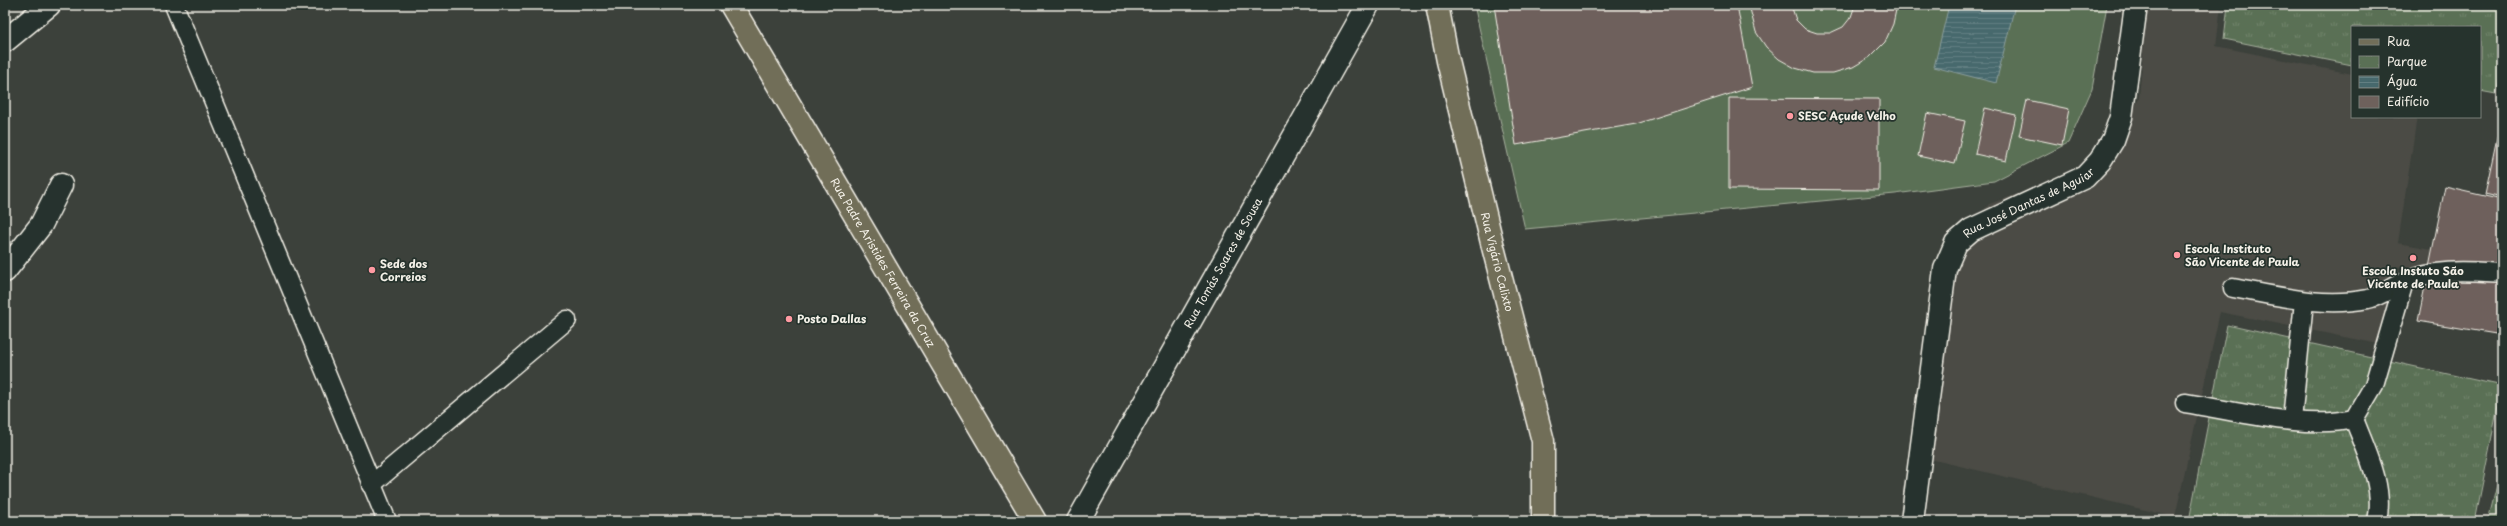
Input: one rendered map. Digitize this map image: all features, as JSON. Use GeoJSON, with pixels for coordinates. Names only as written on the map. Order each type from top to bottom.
{"type":"FeatureCollection","features":[{"type":"Feature","properties":{"kind":"main road","name":"Rua Padre Aristides Ferreira da Cruz"},"geometry":{"type":"LineString","coordinates":[[731,5],[1035,521]]}},
{"type":"Feature","properties":{"kind":"main road","name":"Rua Vigário Calixto"},"geometry":{"type":"LineString","coordinates":[[1437,5],[1448,61],[1493,247],[1543,441],[1544,521]]}},
{"type":"Feature","properties":{"kind":"street"},"geometry":{"type":"LineString","coordinates":[[5,40],[49,5]]}},
{"type":"Feature","properties":{"kind":"street","name":"Rua Tomás Soares de Sousa"},"geometry":{"type":"LineString","coordinates":[[1078,521],[1368,5]]}},
{"type":"Feature","properties":{"kind":"street","name":"Rua José Dantas de Aguiar"},"geometry":{"type":"LineString","coordinates":[[1912,521],[1945,269],[1956,243],[1971,230],[2085,177],[2100,161],[2113,140],[2121,117],[2136,5]]}},
{"type":"Feature","properties":{"kind":"street"},"geometry":{"type":"LineString","coordinates":[[5,271],[41,225],[60,185]]}},
{"type":"Feature","properties":{"kind":"lane"},"geometry":{"type":"LineString","coordinates":[[174,5],[371,485],[383,519]]}},
{"type":"Feature","properties":{"kind":"lane"},"geometry":{"type":"LineString","coordinates":[[2233,288],[2304,301],[2338,303],[2370,299],[2404,282],[2438,271],[2502,273]]}},
{"type":"Feature","properties":{"kind":"lane"},"geometry":{"type":"LineString","coordinates":[[2185,403],[2292,420],[2336,423],[2354,419],[2374,385],[2404,282]]}},
{"type":"Feature","properties":{"kind":"lane"},"geometry":{"type":"LineString","coordinates":[[2292,420],[2304,301]]}},
{"type":"Feature","properties":{"kind":"lane"},"geometry":{"type":"LineString","coordinates":[[371,485],[567,320]]}},
{"type":"Feature","properties":{"kind":"lane"},"geometry":{"type":"LineString","coordinates":[[2354,419],[2373,470],[2381,504],[2377,521]]}},
{"type":"Feature","properties":{"kind":"shaded area","name":"Escola Instituto São Vicente de Paula"},"geometry":{"type":"Polygon","coordinates":[[[2147,5],[2221,5],[2216,46],[2351,74],[2351,118],[2417,118],[2398,243],[2432,249],[2428,271],[2394,266],[2384,345],[2220,312],[2175,517],[1930,459],[1961,238],[1989,204],[2086,170],[2115,151],[2139,98],[2147,5]]]}},
{"type":"Feature","properties":{"kind":"green space","name":"SESC Açude Velho"},"geometry":{"type":"Polygon","coordinates":[[[1474,5],[2107,5],[2092,89],[2068,143],[1994,181],[1895,194],[1525,229],[1474,5]]]}},
{"type":"Feature","properties":{"kind":"green space"},"geometry":{"type":"Polygon","coordinates":[[[2228,5],[2502,5],[2502,70],[2496,94],[2481,91],[2481,26],[2351,26],[2351,65],[2224,39],[2228,5]]]}},
{"type":"Feature","properties":{"kind":"green space"},"geometry":{"type":"Polygon","coordinates":[[[2227,325],[2502,386],[2475,521],[2189,521],[2227,325]]]}},
{"type":"Feature","properties":{"kind":"green space"},"geometry":{"type":"Polygon","coordinates":[[[2502,465],[2502,521],[2488,521],[2502,465]]]}},
{"type":"Feature","properties":{"kind":"water"},"geometry":{"type":"Polygon","coordinates":[[[1949,5],[2015,5],[1996,83],[1934,67],[1949,5]]]}},
{"type":"Feature","properties":{"kind":"building"},"geometry":{"type":"Polygon","coordinates":[[[1494,5],[1737,5],[1752,87],[1636,124],[1516,145],[1494,5]]]}},
{"type":"Feature","properties":{"kind":"building"},"geometry":{"type":"Polygon","coordinates":[[[1749,5],[1791,5],[1796,20],[1805,29],[1817,33],[1830,33],[1843,27],[1851,17],[1855,5],[1897,5],[1893,24],[1885,42],[1870,57],[1853,67],[1833,73],[1813,73],[1795,68],[1779,59],[1766,47],[1756,32],[1749,5]]]}},
{"type":"Feature","properties":{"kind":"building"},"geometry":{"type":"Polygon","coordinates":[[[1729,98],[1879,99],[1879,190],[1729,189],[1729,98]]]}},
{"type":"Feature","properties":{"kind":"building"},"geometry":{"type":"Polygon","coordinates":[[[2027,100],[2069,109],[2062,145],[2019,136],[2027,100]]]}},
{"type":"Feature","properties":{"kind":"building"},"geometry":{"type":"Polygon","coordinates":[[[1985,108],[2016,115],[2006,161],[1975,154],[1985,108]]]}},
{"type":"Feature","properties":{"kind":"building"},"geometry":{"type":"Polygon","coordinates":[[[1927,113],[1965,121],[1955,164],[1918,156],[1927,113]]]}},
{"type":"Feature","properties":{"kind":"building"},"geometry":{"type":"Polygon","coordinates":[[[2502,114],[2502,198],[2485,194],[2502,114]]]}},
{"type":"Feature","properties":{"kind":"building"},"geometry":{"type":"Polygon","coordinates":[[[2445,187],[2502,200],[2502,335],[2418,321],[2445,187]]]}},
{"type":"Feature","properties":{"kind":"place","name":"SESC Açude Velho"},"geometry":{"type":"Point","coordinates":[1790,116]}},
{"type":"Feature","properties":{"kind":"place","name":"Escola Instituto São Vicente de Paula"},"geometry":{"type":"Point","coordinates":[2177,255]}},
{"type":"Feature","properties":{"kind":"place","name":"Escola Instuto São Vicente de Paula"},"geometry":{"type":"Point","coordinates":[2413,258]}},
{"type":"Feature","properties":{"kind":"place","name":"Sede dos Correios"},"geometry":{"type":"Point","coordinates":[372,270]}},
{"type":"Feature","properties":{"kind":"place","name":"Posto Dallas"},"geometry":{"type":"Point","coordinates":[789,319]}}]}
